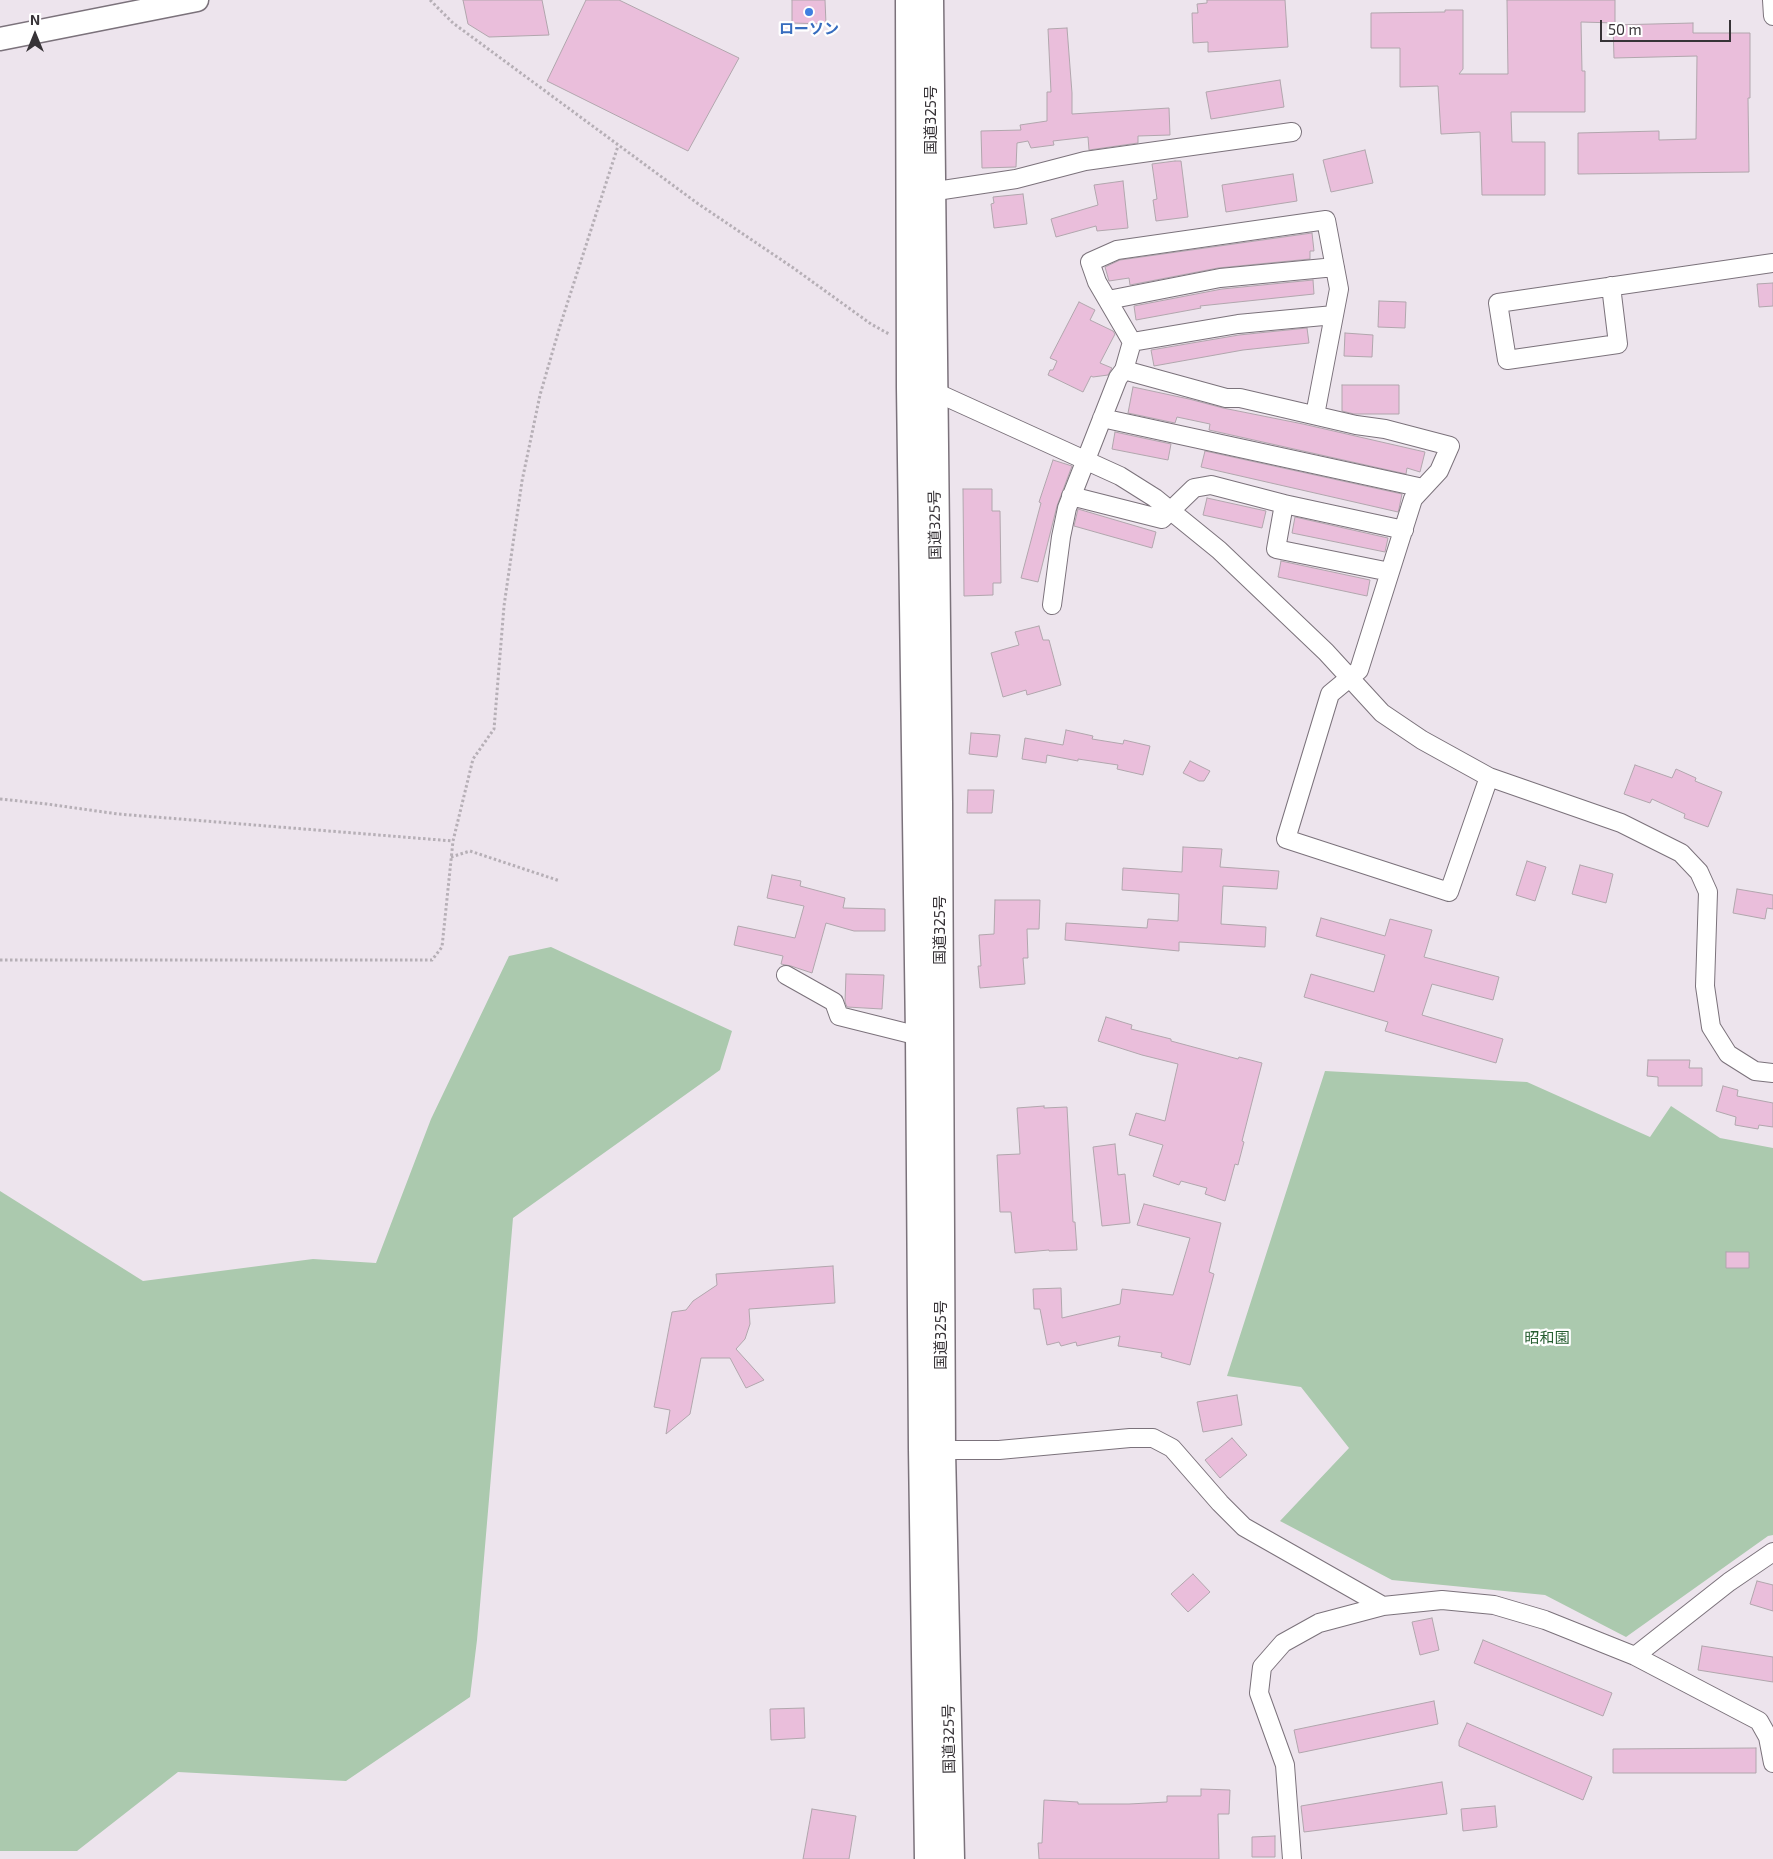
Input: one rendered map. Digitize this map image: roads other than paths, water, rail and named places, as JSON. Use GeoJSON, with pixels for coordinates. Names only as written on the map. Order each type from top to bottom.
{"type":"FeatureCollection","features":[{"type":"Feature","properties":{"kind":"highway","name":"国道325号"},"geometry":{"type":"LineString","coordinates":[[909,0],[921,193]]}},
{"type":"Feature","properties":{"kind":"highway","name":"国道325号"},"geometry":{"type":"LineString","coordinates":[[930,0],[921,193],[919,1036],[932,1450],[950,1859]]}},
{"type":"Feature","properties":{"kind":"highway","name":"国道325号"},"geometry":{"type":"LineString","coordinates":[[922,390],[939,812],[928,1859]]}},
{"type":"Feature","properties":{"kind":"main road"},"geometry":{"type":"LineString","coordinates":[[0,38],[197,0]]}},
{"type":"Feature","properties":{"kind":"street"},"geometry":{"type":"LineString","coordinates":[[1772,0],[1773,16]]}},
{"type":"Feature","properties":{"kind":"street"},"geometry":{"type":"LineString","coordinates":[[921,193],[1016,179],[1085,161],[1292,132]]}},
{"type":"Feature","properties":{"kind":"street"},"geometry":{"type":"LineString","coordinates":[[1052,605],[1067,508],[1118,378],[1124,370],[1132,342],[1098,282],[1090,262],[1117,250],[1175,240],[1326,220],[1339,289],[1315,415]]}},
{"type":"Feature","properties":{"kind":"street"},"geometry":{"type":"LineString","coordinates":[[1611,286],[1618,344],[1507,360],[1498,303],[1611,286],[1773,262]]}},
{"type":"Feature","properties":{"kind":"street"},"geometry":{"type":"LineString","coordinates":[[1108,300],[1220,278],[1335,267]]}},
{"type":"Feature","properties":{"kind":"street"},"geometry":{"type":"LineString","coordinates":[[1132,342],[1238,324],[1334,315]]}},
{"type":"Feature","properties":{"kind":"street"},"geometry":{"type":"LineString","coordinates":[[1124,370],[1226,398],[1240,398],[1356,425],[1385,429],[1450,446],[1440,471],[1413,499],[1360,670],[1330,694],[1286,839],[1448,892],[1490,777]]}},
{"type":"Feature","properties":{"kind":"street"},"geometry":{"type":"LineString","coordinates":[[922,390],[1120,476],[1155,498],[1219,550],[1326,652],[1382,713],[1422,740],[1490,777],[1621,823],[1681,854],[1699,872],[1708,892],[1705,986],[1711,1027],[1728,1054],[1755,1071],[1773,1073]]}},
{"type":"Feature","properties":{"kind":"street"},"geometry":{"type":"LineString","coordinates":[[1102,418],[1423,488]]}},
{"type":"Feature","properties":{"kind":"street"},"geometry":{"type":"LineString","coordinates":[[1072,496],[1162,519],[1194,488],[1211,485],[1284,504],[1404,530]]}},
{"type":"Feature","properties":{"kind":"street"},"geometry":{"type":"LineString","coordinates":[[1284,504],[1276,548],[1390,572]]}},
{"type":"Feature","properties":{"kind":"street"},"geometry":{"type":"LineString","coordinates":[[786,975],[834,1002],[840,1016],[919,1036]]}},
{"type":"Feature","properties":{"kind":"street"},"geometry":{"type":"LineString","coordinates":[[932,1450],[999,1450],[1130,1438],[1153,1438],[1172,1448],[1220,1503],[1244,1527],[1383,1606]]}},
{"type":"Feature","properties":{"kind":"street"},"geometry":{"type":"LineString","coordinates":[[1635,1656],[1729,1582],[1773,1552]]}},
{"type":"Feature","properties":{"kind":"street"},"geometry":{"type":"LineString","coordinates":[[1292,1859],[1285,1766],[1259,1693],[1262,1668],[1283,1643],[1319,1623],[1383,1606],[1442,1600],[1494,1605],[1545,1620],[1635,1656],[1766,1719],[1773,1762]]}},
{"type":"Feature","properties":{"kind":"place","name":"ローソン"},"geometry":{"type":"Point","coordinates":[809,12]}},
{"type":"Feature","properties":{"kind":"park label","name":"昭和園"},"geometry":{"type":"Point","coordinates":[1547,1338]}}]}
